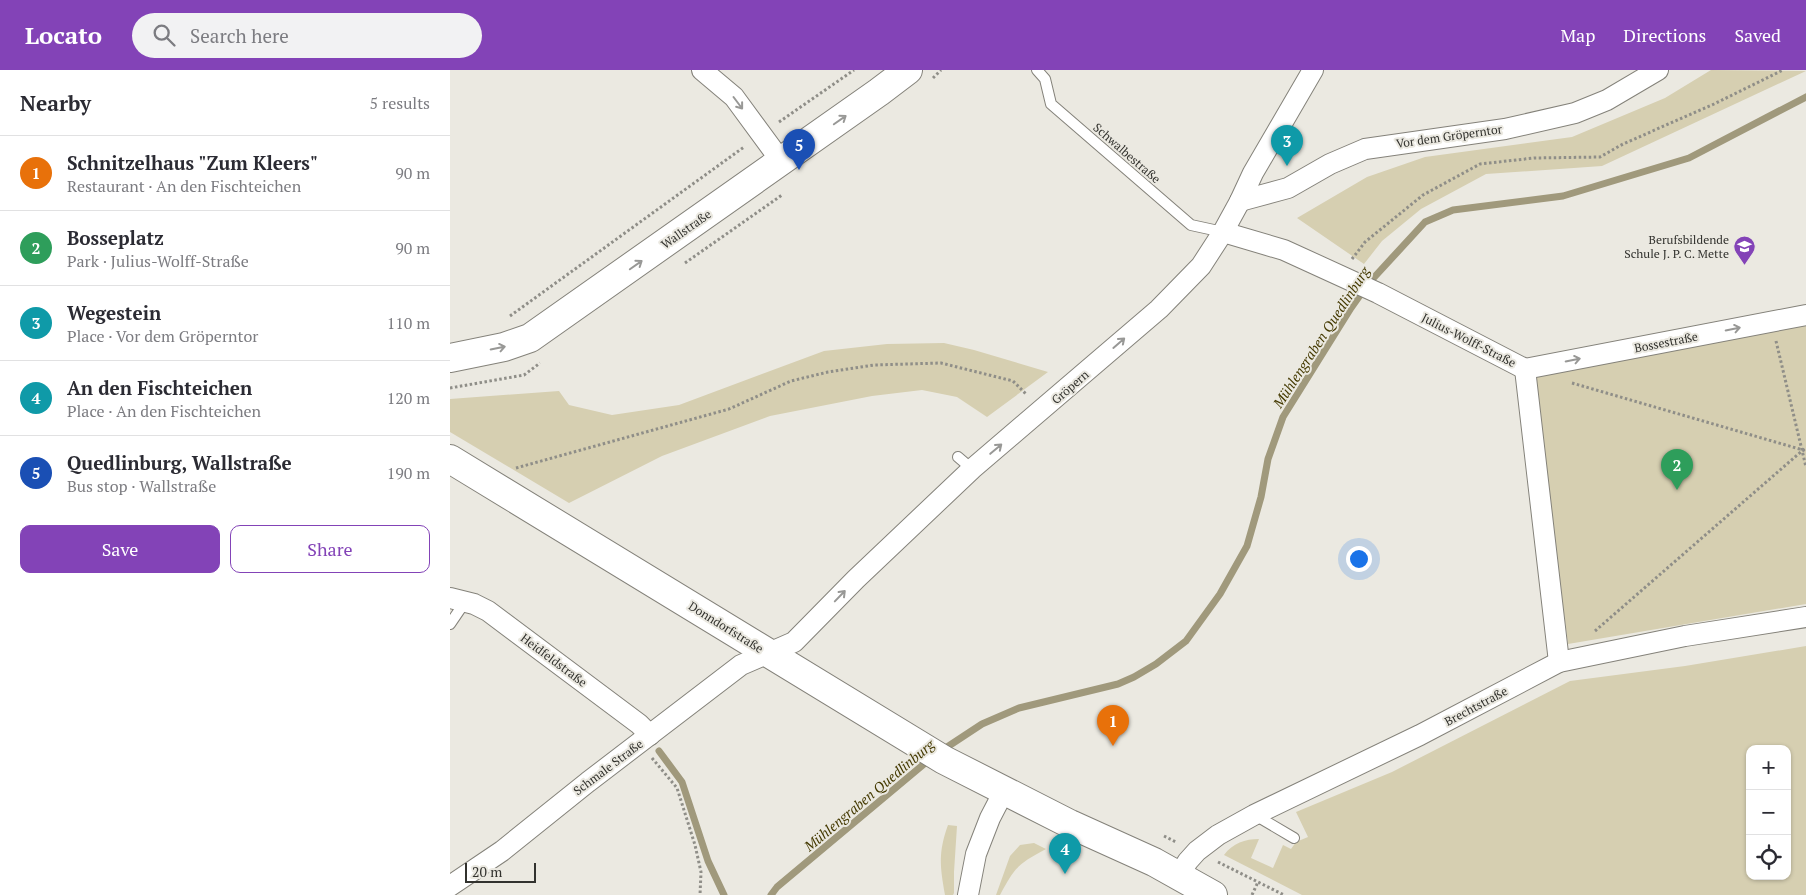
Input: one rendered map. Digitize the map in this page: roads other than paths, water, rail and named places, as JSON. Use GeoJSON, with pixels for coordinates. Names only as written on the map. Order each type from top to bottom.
{"type":"FeatureCollection","features":[{"type":"Feature","properties":{"kind":"main road","name":"Wallstraße"},"geometry":{"type":"LineString","coordinates":[[450,358],[512,345],[530,338],[908,70]]}},
{"type":"Feature","properties":{"kind":"main road","name":"Donndorfstraße"},"geometry":{"type":"LineString","coordinates":[[450,459],[967,773],[1070,824],[1121,846],[1213,895]]}},
{"type":"Feature","properties":{"kind":"street"},"geometry":{"type":"LineString","coordinates":[[702,70],[734,97],[781,161]]}},
{"type":"Feature","properties":{"kind":"street","name":"Gröpern"},"geometry":{"type":"LineString","coordinates":[[769,654],[794,642],[851,574],[965,463],[1043,410],[1159,309],[1201,266],[1223,232],[1253,173],[1313,70]]}},
{"type":"Feature","properties":{"kind":"street","name":"Vor dem Gröperntor"},"geometry":{"type":"LineString","coordinates":[[1240,201],[1288,188],[1330,164],[1365,149],[1504,129],[1575,113],[1607,100],[1658,70]]}},
{"type":"Feature","properties":{"kind":"street","name":"Julius-Wolff-Straße"},"geometry":{"type":"LineString","coordinates":[[1223,232],[1284,250],[1344,277],[1525,369],[1559,662]]}},
{"type":"Feature","properties":{"kind":"street","name":"Bossestraße"},"geometry":{"type":"LineString","coordinates":[[1525,369],[1806,315]]}},
{"type":"Feature","properties":{"kind":"street","name":"Heidfeldstraße"},"geometry":{"type":"LineString","coordinates":[[458,600],[488,611],[639,724],[645,739]]}},
{"type":"Feature","properties":{"kind":"street","name":"Brechtstraße"},"geometry":{"type":"LineString","coordinates":[[1179,876],[1188,861],[1204,844],[1254,815],[1420,735],[1559,662],[1685,636],[1806,617]]}},
{"type":"Feature","properties":{"kind":"street","name":"Schmale Straße"},"geometry":{"type":"LineString","coordinates":[[450,886],[502,851],[741,665],[769,654]]}},
{"type":"Feature","properties":{"kind":"street"},"geometry":{"type":"LineString","coordinates":[[968,895],[976,854],[990,818],[1004,791]]}},
{"type":"Feature","properties":{"kind":"lane","name":"Schwalbestraße"},"geometry":{"type":"LineString","coordinates":[[1037,70],[1045,79],[1051,104],[1191,225],[1223,232]]}},
{"type":"Feature","properties":{"kind":"lane"},"geometry":{"type":"LineString","coordinates":[[450,624],[458,600]]}},
{"type":"Feature","properties":{"kind":"lane"},"geometry":{"type":"LineString","coordinates":[[1254,815],[1294,838]]}},
{"type":"Feature","properties":{"kind":"waterway","name":"Mühlengraben Quedlinburg"},"geometry":{"type":"LineString","coordinates":[[941,751],[982,724],[1019,708],[1118,684],[1134,677],[1156,664],[1186,641],[1220,594],[1247,546],[1261,497],[1268,459],[1283,417],[1368,284],[1425,222],[1453,210],[1563,196],[1689,158],[1806,97]]}},
{"type":"Feature","properties":{"kind":"waterway"},"geometry":{"type":"LineString","coordinates":[[659,751],[682,782],[708,861],[724,895]]}},
{"type":"Feature","properties":{"kind":"waterway","name":"Mühlengraben Quedlinburg"},"geometry":{"type":"LineString","coordinates":[[771,895],[777,887],[930,759]]}},
{"type":"Feature","properties":{"kind":"place","name":"Wegestein"},"geometry":{"type":"Point","coordinates":[1287,166]}},
{"type":"Feature","properties":{"kind":"place","name":"Quedlinburg, Wallstraße"},"geometry":{"type":"Point","coordinates":[799,170]}},
{"type":"Feature","properties":{"kind":"place","name":"Berufsbildende Schule J. P. C. Mette"},"geometry":{"type":"Point","coordinates":[1745,265]}},
{"type":"Feature","properties":{"kind":"place","name":"Bosseplatz"},"geometry":{"type":"Point","coordinates":[1677,490]}},
{"type":"Feature","properties":{"kind":"place","name":"Schnitzelhaus \"Zum Kleers\""},"geometry":{"type":"Point","coordinates":[1113,746]}},
{"type":"Feature","properties":{"kind":"place","name":"An den Fischteichen"},"geometry":{"type":"Point","coordinates":[1065,874]}}]}
